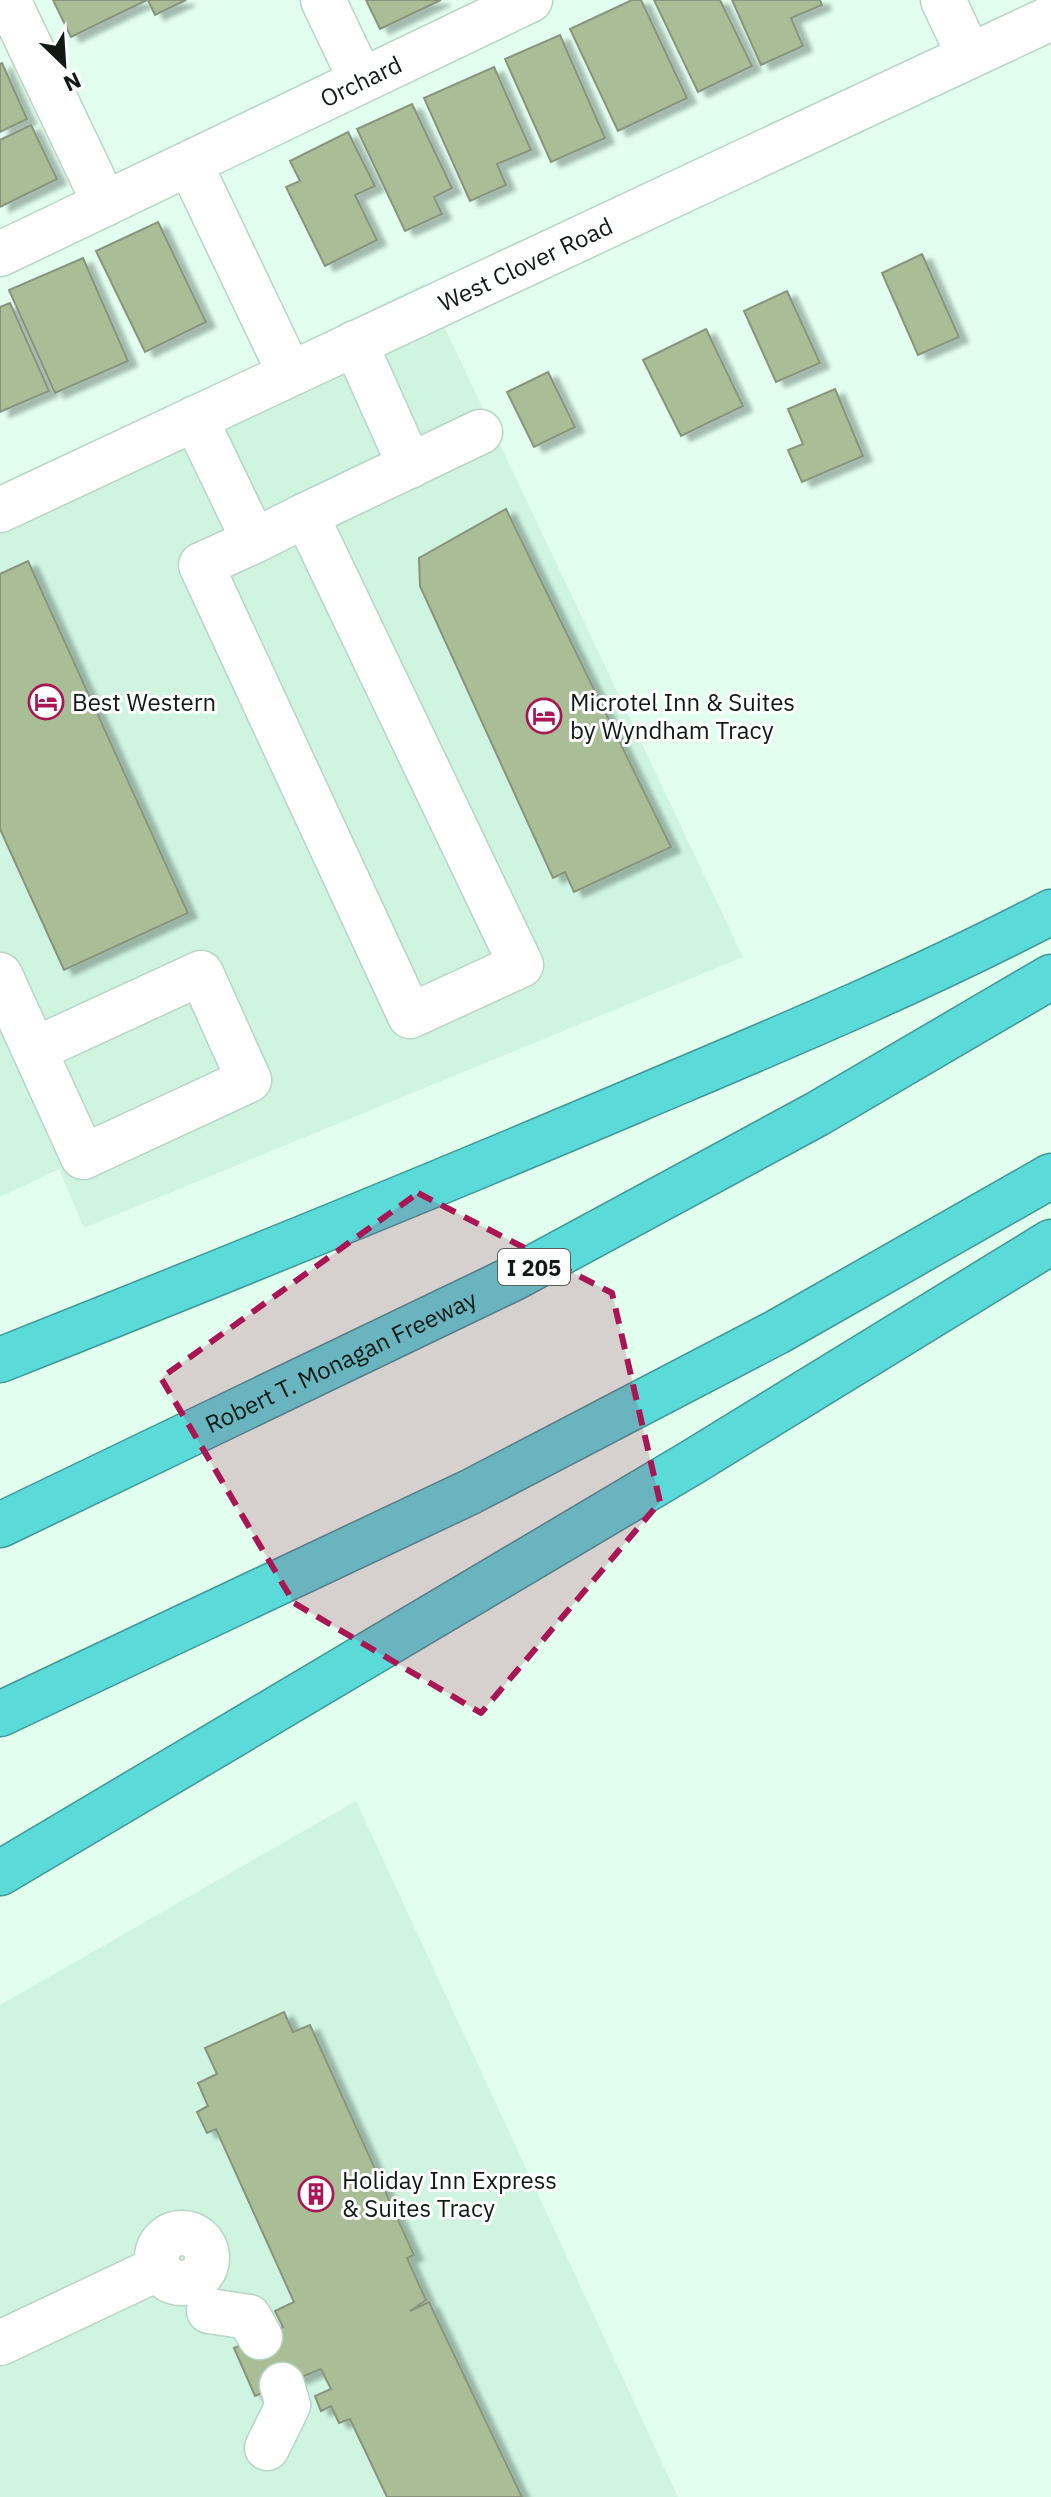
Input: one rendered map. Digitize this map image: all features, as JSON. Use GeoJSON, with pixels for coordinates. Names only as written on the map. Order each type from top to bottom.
{"type":"FeatureCollection","features":[{"type":"Feature","properties":{"kind":"highway"},"geometry":{"type":"LineString","coordinates":[[0,1360],[329,1230],[679,1081],[875,996],[1051,912]]}},
{"type":"Feature","properties":{"kind":"highway","name":"Robert T. Monagan Freeway"},"geometry":{"type":"LineString","coordinates":[[0,1525],[359,1355],[597,1235],[817,1114],[1051,977]]}},
{"type":"Feature","properties":{"kind":"highway"},"geometry":{"type":"LineString","coordinates":[[0,1714],[470,1492],[777,1332],[1051,1176]]}},
{"type":"Feature","properties":{"kind":"highway"},"geometry":{"type":"LineString","coordinates":[[0,1873],[691,1463],[1051,1242]]}},
{"type":"Feature","properties":{"kind":"street"},"geometry":{"type":"LineString","coordinates":[[8,0],[105,204]]}},
{"type":"Feature","properties":{"kind":"street"},"geometry":{"type":"LineString","coordinates":[[323,0],[361,80]]}},
{"type":"Feature","properties":{"kind":"street","name":"Orchard"},"geometry":{"type":"LineString","coordinates":[[0,254],[530,0]]}},
{"type":"Feature","properties":{"kind":"street"},"geometry":{"type":"LineString","coordinates":[[943,0],[969,55]]}},
{"type":"Feature","properties":{"kind":"street","name":"West Clover Road"},"geometry":{"type":"LineString","coordinates":[[0,510],[1051,18]]}},
{"type":"Feature","properties":{"kind":"street"},"geometry":{"type":"LineString","coordinates":[[190,164],[290,374]]}},
{"type":"Feature","properties":{"kind":"street"},"geometry":{"type":"LineString","coordinates":[[355,343],[410,466]]}},
{"type":"Feature","properties":{"kind":"street"},"geometry":{"type":"LineString","coordinates":[[195,418],[254,541]]}},
{"type":"Feature","properties":{"kind":"street"},"geometry":{"type":"LineString","coordinates":[[306,515],[521,965],[410,1016],[201,565],[480,432]]}},
{"type":"Feature","properties":{"kind":"street"},"geometry":{"type":"LineString","coordinates":[[0,975],[34,1050],[83,1157],[249,1080],[201,973],[34,1050]]}},
{"type":"Feature","properties":{"kind":"street"},"geometry":{"type":"LineString","coordinates":[[0,2343],[159,2268]]}},
{"type":"Feature","properties":{"kind":"street"},"geometry":{"type":"LineString","coordinates":[[209,2311],[249,2317],[260,2337]]}},
{"type":"Feature","properties":{"kind":"street"},"geometry":{"type":"LineString","coordinates":[[267,2448],[288,2405],[282,2385]]}},
{"type":"Feature","properties":{"kind":"highlighted area"},"geometry":{"type":"Polygon","coordinates":[[[418,1193],[612,1293],[660,1502],[481,1713],[294,1603],[161,1378],[418,1193]]]}},
{"type":"Feature","properties":{"kind":"shaded area"},"geometry":{"type":"Polygon","coordinates":[[[424,284],[743,957],[84,1228],[59,1169],[0,1197],[0,491],[424,284]]]}},
{"type":"Feature","properties":{"kind":"shaded area"},"geometry":{"type":"Polygon","coordinates":[[[356,1801],[678,2497],[0,2497],[0,2005],[356,1801]]]}},
{"type":"Feature","properties":{"kind":"building"},"geometry":{"type":"Polygon","coordinates":[[[53,0],[147,0],[71,37],[53,0]]]}},
{"type":"Feature","properties":{"kind":"building"},"geometry":{"type":"Polygon","coordinates":[[[148,0],[186,0],[155,15],[148,0]]]}},
{"type":"Feature","properties":{"kind":"building"},"geometry":{"type":"Polygon","coordinates":[[[366,0],[441,0],[380,29],[366,0]]]}},
{"type":"Feature","properties":{"kind":"building"},"geometry":{"type":"Polygon","coordinates":[[[632,0],[641,0],[687,98],[618,131],[570,29],[632,0]]]}},
{"type":"Feature","properties":{"kind":"building"},"geometry":{"type":"Polygon","coordinates":[[[654,0],[720,0],[752,66],[698,92],[654,0]]]}},
{"type":"Feature","properties":{"kind":"building"},"geometry":{"type":"Polygon","coordinates":[[[732,0],[820,0],[822,5],[791,18],[803,46],[761,65],[732,0]]]}},
{"type":"Feature","properties":{"kind":"building"},"geometry":{"type":"Polygon","coordinates":[[[560,35],[605,138],[551,162],[505,59],[560,35]]]}},
{"type":"Feature","properties":{"kind":"building"},"geometry":{"type":"Polygon","coordinates":[[[0,64],[27,119],[0,132],[0,64]]]}},
{"type":"Feature","properties":{"kind":"building"},"geometry":{"type":"Polygon","coordinates":[[[494,67],[531,150],[497,164],[506,185],[470,201],[424,98],[494,67]]]}},
{"type":"Feature","properties":{"kind":"building"},"geometry":{"type":"Polygon","coordinates":[[[412,104],[452,188],[434,197],[442,214],[405,231],[357,129],[412,104]]]}},
{"type":"Feature","properties":{"kind":"building"},"geometry":{"type":"Polygon","coordinates":[[[31,125],[57,179],[0,207],[0,140],[31,125]]]}},
{"type":"Feature","properties":{"kind":"building"},"geometry":{"type":"Polygon","coordinates":[[[348,132],[375,186],[355,195],[377,240],[325,266],[286,187],[300,181],[290,161],[348,132]]]}},
{"type":"Feature","properties":{"kind":"building"},"geometry":{"type":"Polygon","coordinates":[[[158,222],[206,322],[145,352],[96,251],[158,222]]]}},
{"type":"Feature","properties":{"kind":"building"},"geometry":{"type":"Polygon","coordinates":[[[922,254],[959,337],[918,355],[882,273],[922,254]]]}},
{"type":"Feature","properties":{"kind":"building"},"geometry":{"type":"Polygon","coordinates":[[[83,258],[128,361],[55,393],[9,290],[83,258]]]}},
{"type":"Feature","properties":{"kind":"building"},"geometry":{"type":"Polygon","coordinates":[[[787,291],[820,363],[776,382],[744,311],[787,291]]]}},
{"type":"Feature","properties":{"kind":"building"},"geometry":{"type":"Polygon","coordinates":[[[10,303],[49,391],[0,412],[0,307],[10,303]]]}},
{"type":"Feature","properties":{"kind":"building"},"geometry":{"type":"Polygon","coordinates":[[[706,329],[743,406],[681,436],[643,360],[706,329]]]}},
{"type":"Feature","properties":{"kind":"building"},"geometry":{"type":"Polygon","coordinates":[[[548,372],[575,427],[534,447],[507,392],[548,372]]]}},
{"type":"Feature","properties":{"kind":"building"},"geometry":{"type":"Polygon","coordinates":[[[835,389],[863,456],[802,482],[788,450],[803,444],[788,409],[835,389]]]}},
{"type":"Feature","properties":{"kind":"building","name":"Microtel Inn & Suites by Wyndham Tracy"},"geometry":{"type":"Polygon","coordinates":[[[506,509],[671,847],[574,892],[565,872],[553,878],[420,586],[419,558],[506,509]]]}},
{"type":"Feature","properties":{"kind":"building","name":"Best Western"},"geometry":{"type":"Polygon","coordinates":[[[28,561],[188,913],[64,970],[0,829],[0,574],[28,561]]]}},
{"type":"Feature","properties":{"kind":"building","name":"Holiday Inn Express & Suites Tracy"},"geometry":{"type":"Polygon","coordinates":[[[284,2012],[293,2032],[310,2025],[414,2255],[407,2258],[426,2300],[410,2311],[429,2302],[522,2497],[387,2497],[350,2419],[339,2423],[331,2406],[321,2411],[315,2396],[331,2389],[321,2369],[255,2396],[234,2348],[283,2327],[275,2311],[294,2302],[216,2129],[207,2133],[197,2112],[208,2106],[198,2083],[217,2074],[205,2048],[284,2012]]]}},
{"type":"Feature","properties":{"kind":"place","name":"Best Western"},"geometry":{"type":"Point","coordinates":[46,702]}},
{"type":"Feature","properties":{"kind":"place","name":"Microtel Inn & Suites by Wyndham Tracy"},"geometry":{"type":"Point","coordinates":[544,716]}},
{"type":"Feature","properties":{"kind":"place","name":"Holiday Inn Express & Suites Tracy"},"geometry":{"type":"Point","coordinates":[316,2194]}}]}
